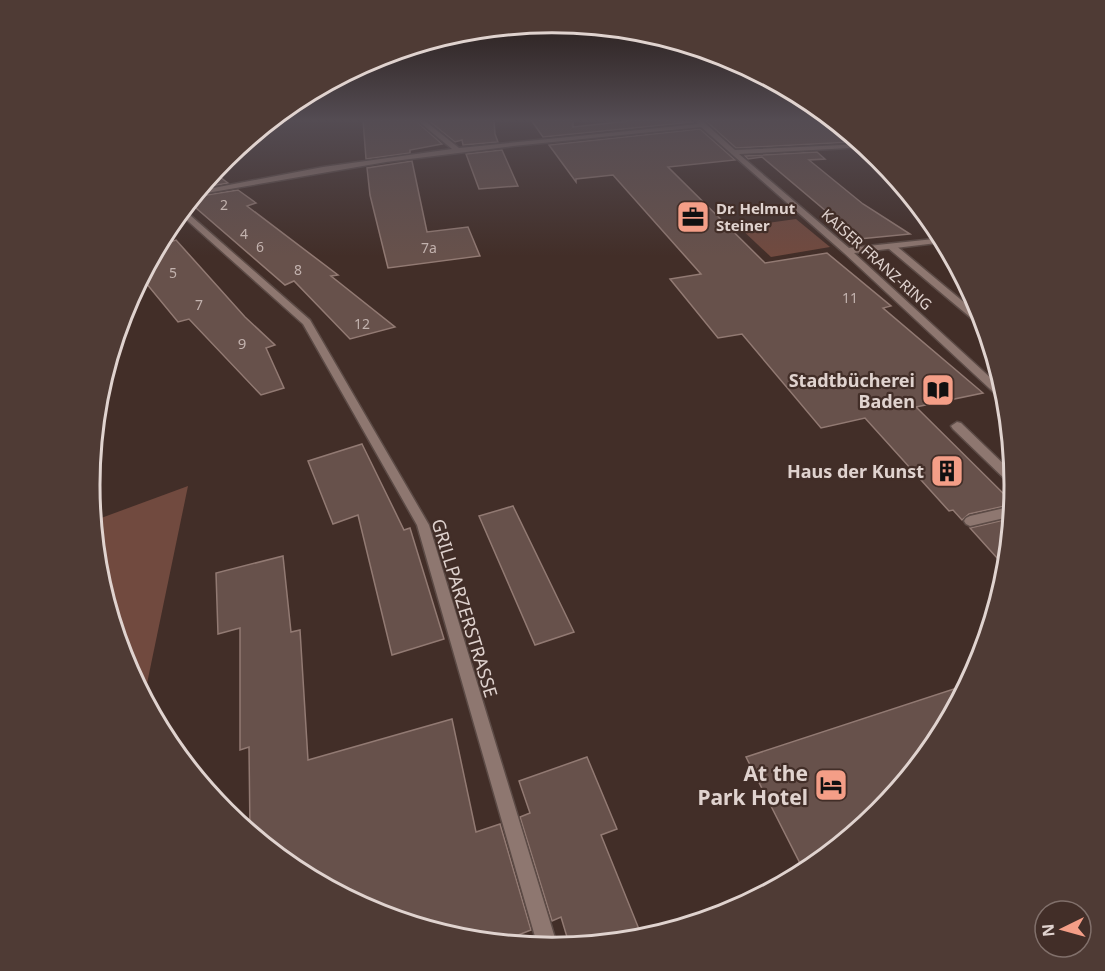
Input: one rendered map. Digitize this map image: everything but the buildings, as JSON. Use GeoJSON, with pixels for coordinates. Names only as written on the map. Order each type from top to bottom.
{"type":"FeatureCollection","features":[{"type":"Feature","properties":{"kind":"street"},"geometry":{"type":"LineString","coordinates":[[210,190],[344,165]]}},
{"type":"Feature","properties":{"kind":"street","name":"KAISER FRANZ-RING"},"geometry":{"type":"LineString","coordinates":[[750,165],[994,387]]}},
{"type":"Feature","properties":{"kind":"street","name":"GRILLPARZERSTRASSE"},"geometry":{"type":"LineString","coordinates":[[189,217],[307,322],[423,525],[545,938]]}},
{"type":"Feature","properties":{"kind":"street"},"geometry":{"type":"LineString","coordinates":[[847,251],[933,241]]}},
{"type":"Feature","properties":{"kind":"street"},"geometry":{"type":"LineString","coordinates":[[891,246],[972,314]]}},
{"type":"Feature","properties":{"kind":"street"},"geometry":{"type":"LineString","coordinates":[[957,426],[1005,472]]}},
{"type":"Feature","properties":{"kind":"street"},"geometry":{"type":"LineString","coordinates":[[970,521],[1004,513]]}},
{"type":"Feature","properties":{"kind":"shaded area"},"geometry":{"type":"Polygon","coordinates":[[[796,219],[830,247],[771,257],[739,227],[796,219]]]}},
{"type":"Feature","properties":{"kind":"shaded area"},"geometry":{"type":"Polygon","coordinates":[[[188,486],[147,685],[134,659],[115,603],[101,518],[188,486]]]}},
{"type":"Feature","properties":{"kind":"place","name":"Dr. Helmut Steiner"},"geometry":{"type":"Point","coordinates":[693,217]}},
{"type":"Feature","properties":{"kind":"place","name":"Stadtbücherei Baden"},"geometry":{"type":"Point","coordinates":[938,390]}},
{"type":"Feature","properties":{"kind":"place","name":"Haus der Kunst"},"geometry":{"type":"Point","coordinates":[947,471]}},
{"type":"Feature","properties":{"kind":"place","name":"At the Park Hotel"},"geometry":{"type":"Point","coordinates":[831,785]}}]}
